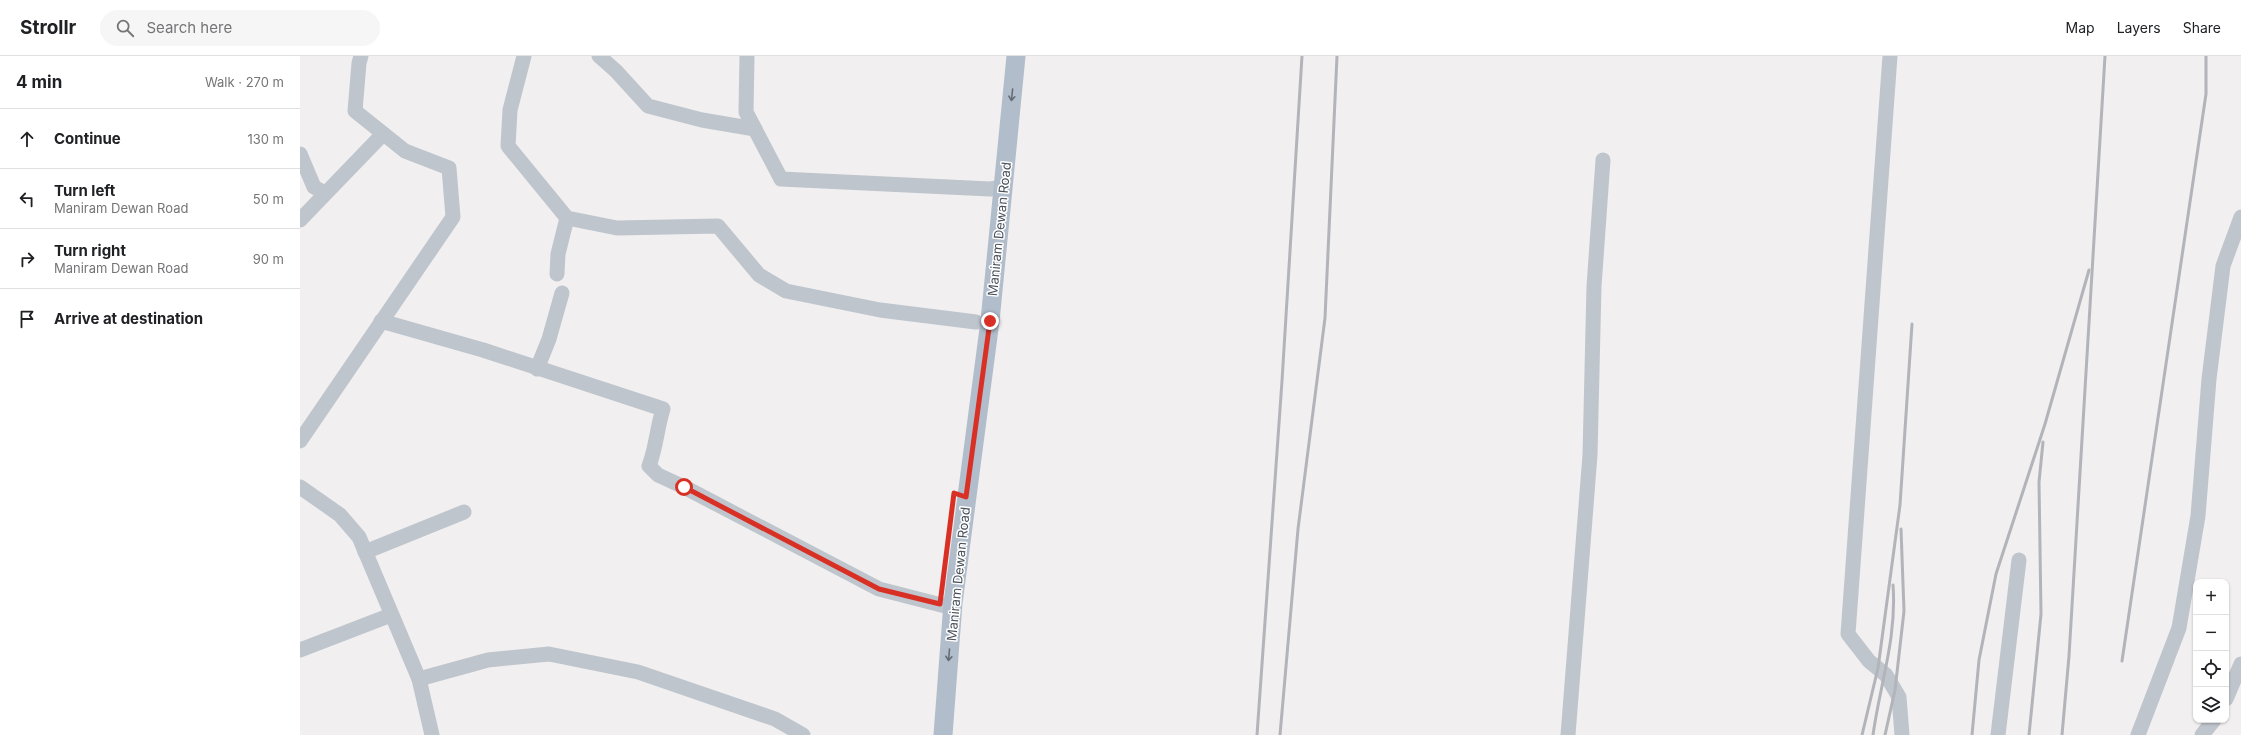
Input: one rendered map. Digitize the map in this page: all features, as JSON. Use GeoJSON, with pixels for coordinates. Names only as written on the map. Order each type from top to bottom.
{"type":"FeatureCollection","features":[{"type":"Feature","properties":{"kind":"main road","name":"Maniram Dewan Road"},"geometry":{"type":"LineString","coordinates":[[960,495],[990,321],[1003,56]]}},
{"type":"Feature","properties":{"kind":"main road","name":"Maniram Dewan Road"},"geometry":{"type":"LineString","coordinates":[[930,735],[960,495],[976,322],[1016,56]]}},
{"type":"Feature","properties":{"kind":"main road","name":"Maniram Dewan Road"},"geometry":{"type":"LineString","coordinates":[[943,735],[947,606]]}},
{"type":"Feature","properties":{"kind":"street"},"geometry":{"type":"LineString","coordinates":[[300,441],[453,217],[449,168],[405,151],[355,111],[361,56]]}},
{"type":"Feature","properties":{"kind":"street"},"geometry":{"type":"LineString","coordinates":[[524,56],[510,110],[508,146],[567,218],[617,228],[718,226],[759,275],[786,291],[880,310],[976,322]]}},
{"type":"Feature","properties":{"kind":"street"},"geometry":{"type":"LineString","coordinates":[[599,56],[616,71],[648,106],[702,120],[754,129]]}},
{"type":"Feature","properties":{"kind":"street"},"geometry":{"type":"LineString","coordinates":[[747,56],[746,112],[781,179],[996,188]]}},
{"type":"Feature","properties":{"kind":"street"},"geometry":{"type":"LineString","coordinates":[[1890,56],[1848,634],[1869,661],[1886,675],[1899,697],[1902,735]]}},
{"type":"Feature","properties":{"kind":"street"},"geometry":{"type":"LineString","coordinates":[[300,220],[324,193],[383,134]]}},
{"type":"Feature","properties":{"kind":"street"},"geometry":{"type":"LineString","coordinates":[[300,154],[314,186],[324,193]]}},
{"type":"Feature","properties":{"kind":"street"},"geometry":{"type":"LineString","coordinates":[[1568,735],[1590,455],[1594,286],[1603,160]]}},
{"type":"Feature","properties":{"kind":"street"},"geometry":{"type":"LineString","coordinates":[[2138,735],[2179,628],[2198,516],[2209,379],[2223,266],[2241,217]]}},
{"type":"Feature","properties":{"kind":"street"},"geometry":{"type":"LineString","coordinates":[[557,274],[558,254],[567,218]]}},
{"type":"Feature","properties":{"kind":"street"},"geometry":{"type":"LineString","coordinates":[[537,369],[549,340],[562,293]]}},
{"type":"Feature","properties":{"kind":"street"},"geometry":{"type":"LineString","coordinates":[[381,321],[482,350],[663,409],[657,429],[655,452],[649,466],[658,476],[684,487],[879,589],[947,606]]}},
{"type":"Feature","properties":{"kind":"street"},"geometry":{"type":"LineString","coordinates":[[300,487],[340,515],[359,537],[419,679],[432,735]]}},
{"type":"Feature","properties":{"kind":"street"},"geometry":{"type":"LineString","coordinates":[[365,552],[464,512]]}},
{"type":"Feature","properties":{"kind":"street"},"geometry":{"type":"LineString","coordinates":[[1998,735],[2019,560]]}},
{"type":"Feature","properties":{"kind":"street"},"geometry":{"type":"LineString","coordinates":[[300,650],[391,614]]}},
{"type":"Feature","properties":{"kind":"street"},"geometry":{"type":"LineString","coordinates":[[419,679],[488,660],[549,654],[638,672],[775,719],[802,735]]}},
{"type":"Feature","properties":{"kind":"street"},"geometry":{"type":"LineString","coordinates":[[2229,692],[2241,664]]}},
{"type":"Feature","properties":{"kind":"street"},"geometry":{"type":"LineString","coordinates":[[2202,735],[2212,723]]}},
{"type":"Feature","properties":{"kind":"railway"},"geometry":{"type":"LineString","coordinates":[[1257,735],[1282,381],[1302,56]]}},
{"type":"Feature","properties":{"kind":"railway"},"geometry":{"type":"LineString","coordinates":[[1280,735],[1298,529],[1325,318],[1337,56]]}},
{"type":"Feature","properties":{"kind":"railway"},"geometry":{"type":"LineString","coordinates":[[2062,735],[2069,656],[2105,56]]}},
{"type":"Feature","properties":{"kind":"railway"},"geometry":{"type":"LineString","coordinates":[[2122,661],[2206,94],[2206,56]]}},
{"type":"Feature","properties":{"kind":"railway"},"geometry":{"type":"LineString","coordinates":[[1972,735],[1979,660],[1996,574],[2045,424],[2089,270]]}},
{"type":"Feature","properties":{"kind":"railway"},"geometry":{"type":"LineString","coordinates":[[1862,735],[1878,668],[1900,505],[1912,324]]}},
{"type":"Feature","properties":{"kind":"railway"},"geometry":{"type":"LineString","coordinates":[[2029,735],[2041,614],[2039,482],[2043,442]]}},
{"type":"Feature","properties":{"kind":"railway"},"geometry":{"type":"LineString","coordinates":[[1885,735],[1895,690],[1904,611],[1901,529]]}},
{"type":"Feature","properties":{"kind":"railway"},"geometry":{"type":"LineString","coordinates":[[1873,735],[1893,624],[1893,585]]}},
{"type":"Feature","properties":{"kind":"route"},"geometry":{"type":"LineString","coordinates":[[684,487],[879,589],[940,604],[954,493],[966,497],[990,321]]}}]}
